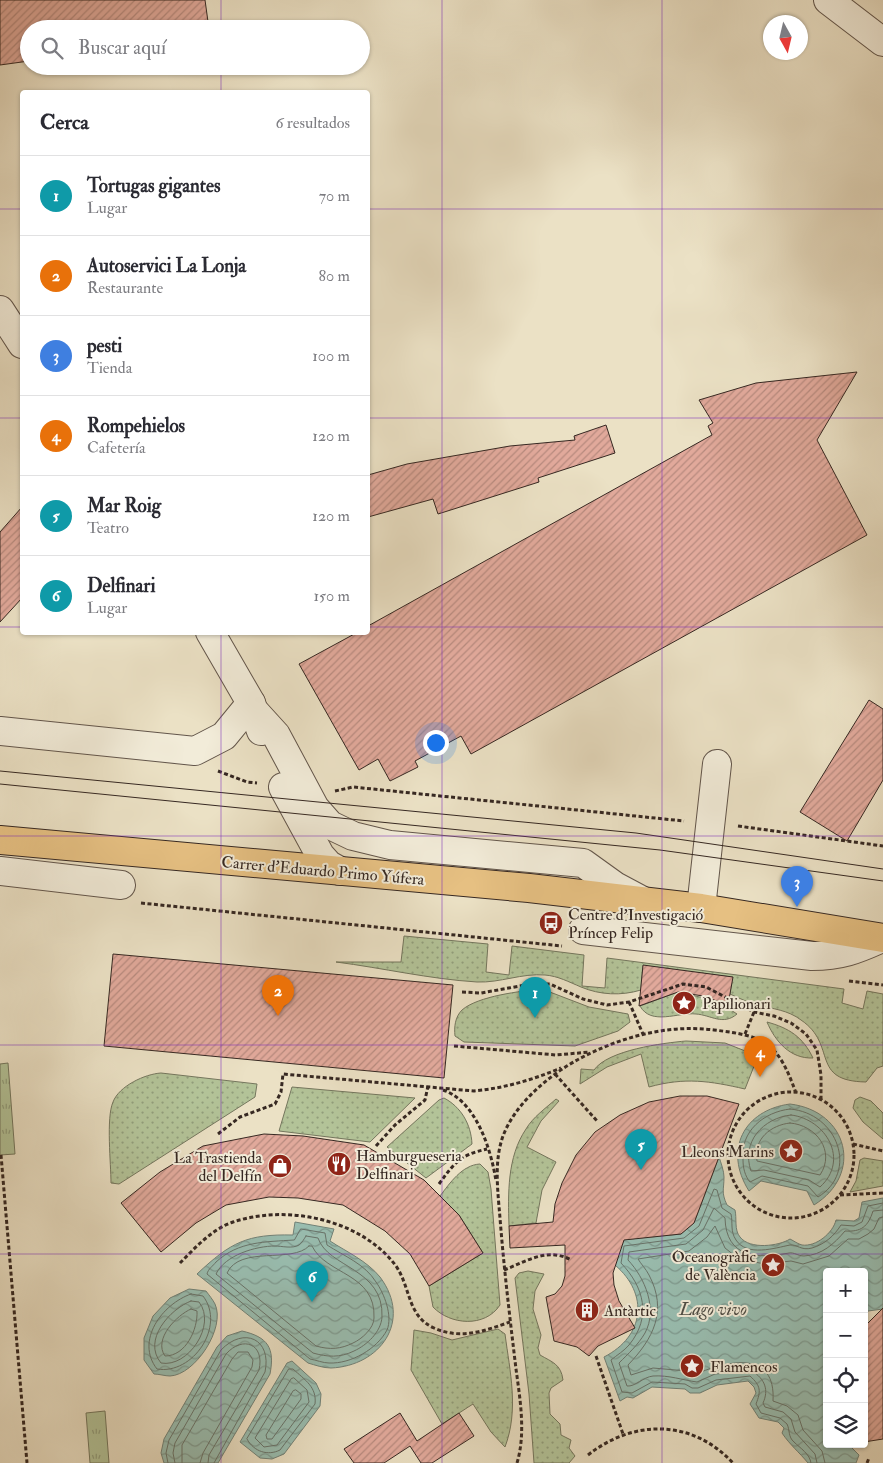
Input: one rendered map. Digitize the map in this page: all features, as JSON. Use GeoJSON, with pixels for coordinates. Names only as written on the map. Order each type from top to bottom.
{"type":"FeatureCollection","features":[{"type":"Feature","properties":{"kind":"main road","name":"Carrer d'Eduardo Primo Yúfera"},"geometry":{"type":"LineString","coordinates":[[0,840],[529,888],[701,908],[882,938]]}},
{"type":"Feature","properties":{"kind":"street"},"geometry":{"type":"LineString","coordinates":[[828,0],[883,42]]}},
{"type":"Feature","properties":{"kind":"street"},"geometry":{"type":"LineString","coordinates":[[0,310],[20,341]]}},
{"type":"Feature","properties":{"kind":"street"},"geometry":{"type":"LineString","coordinates":[[212,635],[254,708],[266,752],[308,836],[329,865],[340,871]]}},
{"type":"Feature","properties":{"kind":"street"},"geometry":{"type":"LineString","coordinates":[[0,731],[195,751],[224,736],[254,708]]}},
{"type":"Feature","properties":{"kind":"street","name":"Carrer d'Eduardo Primo Yúfera"},"geometry":{"type":"LineString","coordinates":[[254,708],[280,740],[315,808],[330,825],[353,836],[390,845],[583,863],[615,886],[646,902]]}},
{"type":"Feature","properties":{"kind":"street"},"geometry":{"type":"LineString","coordinates":[[701,908],[718,764]]}},
{"type":"Feature","properties":{"kind":"street"},"geometry":{"type":"LineString","coordinates":[[0,871],[128,893]]}},
{"type":"Feature","properties":{"kind":"street"},"geometry":{"type":"LineString","coordinates":[[575,938],[812,956],[835,956],[858,949],[882,938]]}},
{"type":"Feature","properties":{"kind":"path"},"geometry":{"type":"LineString","coordinates":[[330,792],[353,787],[776,830],[883,846]]}},
{"type":"Feature","properties":{"kind":"path"},"geometry":{"type":"LineString","coordinates":[[128,893],[575,938]]}},
{"type":"Feature","properties":{"kind":"path"},"geometry":{"type":"LineString","coordinates":[[844,980],[883,985]]}},
{"type":"Feature","properties":{"kind":"path"},"geometry":{"type":"LineString","coordinates":[[462,992],[481,993],[531,984],[550,984],[582,999],[607,1005],[629,1002],[684,984],[706,987],[754,1012],[774,1016],[806,1034],[817,1050],[822,1075],[821,1100]]}},
{"type":"Feature","properties":{"kind":"path"},"geometry":{"type":"LineString","coordinates":[[629,1002],[643,1034]]}},
{"type":"Feature","properties":{"kind":"path"},"geometry":{"type":"LineString","coordinates":[[745,1034],[754,1012]]}},
{"type":"Feature","properties":{"kind":"path"},"geometry":{"type":"LineString","coordinates":[[218,1134],[240,1117],[275,1104],[281,1092],[284,1074],[474,1091],[502,1088],[535,1079],[593,1052],[643,1034],[683,1029],[745,1034],[770,1046],[785,1063],[796,1093]]}},
{"type":"Feature","properties":{"kind":"path"},"geometry":{"type":"LineString","coordinates":[[454,1046],[556,1055],[593,1052]]}},
{"type":"Feature","properties":{"kind":"path"},"geometry":{"type":"LineString","coordinates":[[517,1463],[522,1434],[521,1405],[504,1270],[498,1193],[499,1155],[503,1138],[516,1114],[555,1074],[573,1062]]}},
{"type":"Feature","properties":{"kind":"path"},"geometry":{"type":"LineString","coordinates":[[555,1074],[597,1121]]}},
{"type":"Feature","properties":{"kind":"path"},"geometry":{"type":"LineString","coordinates":[[376,1146],[395,1125],[425,1100],[428,1086]]}},
{"type":"Feature","properties":{"kind":"path"},"geometry":{"type":"LineString","coordinates":[[435,1087],[455,1094],[469,1110],[488,1149],[498,1193]]}},
{"type":"Feature","properties":{"kind":"path"},"geometry":{"type":"LineString","coordinates":[[779,1093],[796,1093],[821,1100],[842,1118],[853,1144],[852,1171],[840,1195],[812,1215],[795,1218],[778,1217],[761,1211],[747,1201],[737,1187],[730,1172],[728,1155],[730,1138],[742,1115],[762,1099],[779,1093]]}},
{"type":"Feature","properties":{"kind":"path"},"geometry":{"type":"LineString","coordinates":[[853,1144],[883,1151]]}},
{"type":"Feature","properties":{"kind":"path"},"geometry":{"type":"LineString","coordinates":[[439,1184],[458,1159],[465,1154],[488,1149]]}},
{"type":"Feature","properties":{"kind":"path"},"geometry":{"type":"LineString","coordinates":[[1,1155],[1,1174],[27,1463]]}},
{"type":"Feature","properties":{"kind":"path"},"geometry":{"type":"LineString","coordinates":[[840,1195],[883,1193]]}},
{"type":"Feature","properties":{"kind":"path"},"geometry":{"type":"LineString","coordinates":[[180,1263],[207,1237],[233,1222],[270,1215],[336,1222],[374,1244],[395,1265],[407,1286],[417,1317],[433,1328],[455,1335],[474,1334],[510,1322]]}},
{"type":"Feature","properties":{"kind":"path"},"geometry":{"type":"LineString","coordinates":[[504,1270],[541,1255],[561,1254],[571,1260]]}},
{"type":"Feature","properties":{"kind":"path"},"geometry":{"type":"LineString","coordinates":[[596,1356],[623,1434]]}},
{"type":"Feature","properties":{"kind":"path"},"geometry":{"type":"LineString","coordinates":[[588,1455],[602,1444],[623,1434],[652,1429],[670,1429],[688,1433],[719,1450],[733,1463]]}},
{"type":"Feature","properties":{"kind":"path"},"geometry":{"type":"LineString","coordinates":[[868,1463],[869,1458]]}},
{"type":"Feature","properties":{"kind":"green space"},"geometry":{"type":"Polygon","coordinates":[[[404,936],[488,944],[486,972],[509,975],[512,946],[584,955],[582,986],[605,988],[607,958],[844,989],[842,1003],[863,1009],[867,991],[883,994],[883,1066],[877,1068],[866,1082],[848,1080],[837,1075],[830,1069],[819,1040],[812,1030],[791,1014],[751,1003],[730,994],[732,977],[643,966],[641,990],[611,994],[588,990],[559,978],[545,975],[528,975],[477,982],[336,962],[401,962],[404,936]]]}},
{"type":"Feature","properties":{"kind":"green space"},"geometry":{"type":"Polygon","coordinates":[[[542,989],[589,1007],[628,1014],[630,1022],[618,1031],[575,1046],[464,1042],[455,1036],[456,1019],[462,1010],[469,1005],[500,995],[542,989]]]}},
{"type":"Feature","properties":{"kind":"green space"},"geometry":{"type":"Polygon","coordinates":[[[678,992],[717,1001],[737,1014],[722,1020],[696,1014],[658,1017],[645,1012],[640,1006],[678,992]]]}},
{"type":"Feature","properties":{"kind":"green space"},"geometry":{"type":"Polygon","coordinates":[[[767,1022],[789,1030],[805,1044],[813,1058],[805,1058],[784,1048],[774,1036],[767,1022]]]}},
{"type":"Feature","properties":{"kind":"green space"},"geometry":{"type":"Polygon","coordinates":[[[686,1041],[725,1043],[758,1056],[745,1089],[697,1081],[674,1082],[649,1087],[641,1054],[607,1067],[580,1084],[581,1069],[594,1070],[611,1057],[637,1049],[686,1041]]]}},
{"type":"Feature","properties":{"kind":"green space"},"geometry":{"type":"Polygon","coordinates":[[[8,1063],[15,1154],[0,1155],[0,1064],[8,1063]]]}},
{"type":"Feature","properties":{"kind":"green space"},"geometry":{"type":"Polygon","coordinates":[[[161,1073],[257,1084],[255,1097],[119,1184],[111,1183],[109,1130],[113,1102],[121,1091],[133,1082],[140,1078],[161,1073]]]}},
{"type":"Feature","properties":{"kind":"green space"},"geometry":{"type":"Polygon","coordinates":[[[292,1087],[415,1098],[370,1142],[279,1131],[292,1087]]]}},
{"type":"Feature","properties":{"kind":"green space"},"geometry":{"type":"Polygon","coordinates":[[[860,1097],[871,1101],[883,1113],[883,1139],[863,1122],[853,1108],[855,1100],[860,1097]]]}},
{"type":"Feature","properties":{"kind":"green space"},"geometry":{"type":"Polygon","coordinates":[[[444,1098],[455,1106],[464,1117],[470,1130],[472,1144],[426,1178],[387,1147],[439,1100],[444,1098]]]}},
{"type":"Feature","properties":{"kind":"green space"},"geometry":{"type":"Polygon","coordinates":[[[556,1099],[559,1101],[541,1121],[527,1147],[556,1162],[542,1190],[536,1223],[509,1226],[510,1176],[515,1151],[529,1125],[556,1099]]]}},
{"type":"Feature","properties":{"kind":"green space"},"geometry":{"type":"Polygon","coordinates":[[[864,1158],[883,1161],[883,1186],[850,1192],[856,1181],[860,1160],[864,1158]]]}},
{"type":"Feature","properties":{"kind":"green space"},"geometry":{"type":"Polygon","coordinates":[[[480,1164],[488,1172],[491,1189],[500,1305],[486,1318],[467,1321],[458,1320],[449,1318],[433,1307],[429,1286],[483,1253],[459,1215],[440,1196],[452,1180],[462,1171],[480,1164]]]}},
{"type":"Feature","properties":{"kind":"green space"},"geometry":{"type":"Polygon","coordinates":[[[528,1271],[544,1274],[535,1291],[533,1309],[541,1335],[538,1348],[540,1355],[555,1364],[562,1375],[563,1380],[551,1388],[549,1393],[550,1414],[560,1424],[561,1435],[571,1440],[569,1448],[575,1456],[569,1463],[534,1463],[529,1394],[515,1278],[519,1273],[528,1271]]]}},
{"type":"Feature","properties":{"kind":"green space"},"geometry":{"type":"Polygon","coordinates":[[[498,1329],[505,1334],[512,1391],[512,1419],[505,1447],[491,1432],[473,1404],[442,1424],[411,1370],[414,1330],[452,1340],[498,1329]]]}},
{"type":"Feature","properties":{"kind":"green space"},"geometry":{"type":"Polygon","coordinates":[[[105,1411],[109,1463],[90,1463],[86,1413],[105,1411]]]}},
{"type":"Feature","properties":{"kind":"water","name":"Lleons Marins"},"geometry":{"type":"Polygon","coordinates":[[[790,1104],[810,1109],[825,1118],[836,1131],[842,1146],[844,1161],[840,1177],[830,1192],[814,1205],[807,1191],[761,1181],[749,1191],[741,1176],[738,1147],[742,1134],[750,1123],[761,1114],[790,1104]]]}},
{"type":"Feature","properties":{"kind":"water","name":"Lago vivo"},"geometry":{"type":"Polygon","coordinates":[[[719,1157],[724,1175],[723,1191],[725,1201],[727,1205],[735,1210],[738,1234],[750,1244],[765,1246],[790,1239],[802,1245],[813,1244],[828,1234],[836,1220],[854,1221],[859,1218],[862,1202],[883,1198],[883,1309],[868,1311],[868,1268],[823,1268],[823,1448],[852,1448],[859,1455],[856,1463],[808,1463],[782,1433],[784,1428],[778,1422],[759,1418],[750,1404],[756,1393],[754,1387],[748,1381],[717,1385],[700,1393],[690,1393],[685,1389],[652,1387],[633,1398],[627,1397],[620,1401],[604,1357],[618,1348],[628,1338],[638,1314],[637,1301],[633,1289],[626,1276],[615,1265],[620,1240],[681,1234],[694,1223],[719,1157]]]}},
{"type":"Feature","properties":{"kind":"water"},"geometry":{"type":"Polygon","coordinates":[[[295,1222],[334,1229],[330,1241],[357,1257],[375,1271],[389,1293],[393,1310],[392,1325],[386,1338],[377,1350],[364,1359],[349,1365],[331,1368],[308,1363],[197,1274],[220,1254],[241,1242],[263,1236],[293,1235],[295,1222]]]}},
{"type":"Feature","properties":{"kind":"water"},"geometry":{"type":"Polygon","coordinates":[[[189,1289],[206,1291],[215,1304],[217,1314],[216,1325],[212,1337],[198,1359],[180,1374],[170,1376],[154,1374],[144,1360],[144,1338],[153,1316],[170,1298],[189,1289]]]}},
{"type":"Feature","properties":{"kind":"water"},"geometry":{"type":"Polygon","coordinates":[[[242,1331],[264,1340],[268,1345],[271,1357],[270,1374],[218,1463],[164,1463],[161,1453],[164,1439],[217,1347],[227,1336],[242,1331]]]}},
{"type":"Feature","properties":{"kind":"water"},"geometry":{"type":"Polygon","coordinates":[[[292,1361],[316,1383],[321,1394],[320,1406],[284,1454],[272,1459],[260,1458],[240,1442],[287,1363],[292,1361]]]}},
{"type":"Feature","properties":{"kind":"building"},"geometry":{"type":"Polygon","coordinates":[[[0,0],[205,0],[208,20],[20,20],[20,62],[0,65],[0,0]]]}},
{"type":"Feature","properties":{"kind":"building"},"geometry":{"type":"Polygon","coordinates":[[[857,372],[817,440],[867,535],[471,754],[461,736],[415,761],[418,767],[390,781],[378,759],[359,770],[299,664],[352,635],[370,635],[370,625],[712,435],[708,426],[713,423],[699,400],[756,383],[857,372]]]}},
{"type":"Feature","properties":{"kind":"building"},"geometry":{"type":"Polygon","coordinates":[[[606,425],[615,453],[538,478],[539,482],[438,514],[433,499],[370,516],[370,474],[407,464],[510,446],[575,440],[574,436],[606,425]]]}},
{"type":"Feature","properties":{"kind":"building"},"geometry":{"type":"Polygon","coordinates":[[[20,509],[20,600],[0,622],[0,532],[20,509]]]}},
{"type":"Feature","properties":{"kind":"building"},"geometry":{"type":"Polygon","coordinates":[[[869,700],[883,709],[883,780],[847,841],[800,812],[869,700]]]}},
{"type":"Feature","properties":{"kind":"building"},"geometry":{"type":"Polygon","coordinates":[[[113,954],[453,985],[444,1078],[104,1046],[113,954]]]}},
{"type":"Feature","properties":{"kind":"building"},"geometry":{"type":"Polygon","coordinates":[[[643,965],[733,977],[728,1005],[703,996],[678,992],[639,1006],[643,965]]]}},
{"type":"Feature","properties":{"kind":"building"},"geometry":{"type":"Polygon","coordinates":[[[680,1096],[707,1096],[739,1104],[694,1223],[681,1234],[624,1240],[613,1273],[614,1285],[619,1301],[635,1328],[598,1346],[589,1356],[577,1347],[554,1341],[546,1297],[555,1294],[562,1286],[565,1276],[565,1245],[510,1248],[509,1226],[553,1222],[555,1204],[562,1183],[576,1155],[595,1132],[620,1115],[649,1102],[680,1096]]]}},
{"type":"Feature","properties":{"kind":"building"},"geometry":{"type":"Polygon","coordinates":[[[264,1134],[303,1136],[364,1145],[424,1180],[459,1215],[483,1253],[429,1286],[410,1254],[385,1231],[343,1205],[298,1198],[269,1197],[226,1205],[196,1223],[161,1252],[121,1203],[160,1172],[203,1146],[264,1134]]]}},
{"type":"Feature","properties":{"kind":"building"},"geometry":{"type":"Polygon","coordinates":[[[883,1308],[883,1439],[868,1441],[868,1358],[868,1323],[883,1308]]]}},
{"type":"Feature","properties":{"kind":"building"},"geometry":{"type":"Polygon","coordinates":[[[400,1413],[417,1441],[459,1413],[474,1436],[432,1463],[421,1463],[410,1446],[384,1463],[354,1463],[344,1449],[400,1413]]]}},
{"type":"Feature","properties":{"kind":"tram line"},"geometry":{"type":"LineString","coordinates":[[0,771],[636,833],[883,869]]}},
{"type":"Feature","properties":{"kind":"tram line"},"geometry":{"type":"LineString","coordinates":[[0,784],[660,850],[883,881]]}},
{"type":"Feature","properties":{"kind":"place","name":"pesti"},"geometry":{"type":"Point","coordinates":[797,907]}},
{"type":"Feature","properties":{"kind":"place","name":"Centre d'Investigació Príncep Felip"},"geometry":{"type":"Point","coordinates":[551,923]}},
{"type":"Feature","properties":{"kind":"place","name":"Papilionari"},"geometry":{"type":"Point","coordinates":[684,1003]}},
{"type":"Feature","properties":{"kind":"place","name":"Autoservici La Lonja"},"geometry":{"type":"Point","coordinates":[278,1016]}},
{"type":"Feature","properties":{"kind":"place","name":"Tortugas gigantes"},"geometry":{"type":"Point","coordinates":[535,1018]}},
{"type":"Feature","properties":{"kind":"place","name":"Rompehielos"},"geometry":{"type":"Point","coordinates":[760,1077]}},
{"type":"Feature","properties":{"kind":"place","name":"Lleons Marins"},"geometry":{"type":"Point","coordinates":[791,1151]}},
{"type":"Feature","properties":{"kind":"place","name":"Hamburgueseria Delfinari"},"geometry":{"type":"Point","coordinates":[339,1164]}},
{"type":"Feature","properties":{"kind":"place","name":"La Trastienda del Delfín"},"geometry":{"type":"Point","coordinates":[280,1166]}},
{"type":"Feature","properties":{"kind":"place","name":"Mar Roig"},"geometry":{"type":"Point","coordinates":[641,1170]}},
{"type":"Feature","properties":{"kind":"place","name":"Oceanogràfic de València"},"geometry":{"type":"Point","coordinates":[773,1265]}},
{"type":"Feature","properties":{"kind":"place","name":"Delfinari"},"geometry":{"type":"Point","coordinates":[312,1302]}},
{"type":"Feature","properties":{"kind":"place","name":"Antàrtic"},"geometry":{"type":"Point","coordinates":[587,1310]}},
{"type":"Feature","properties":{"kind":"place","name":"Flamencos"},"geometry":{"type":"Point","coordinates":[692,1366]}}]}
